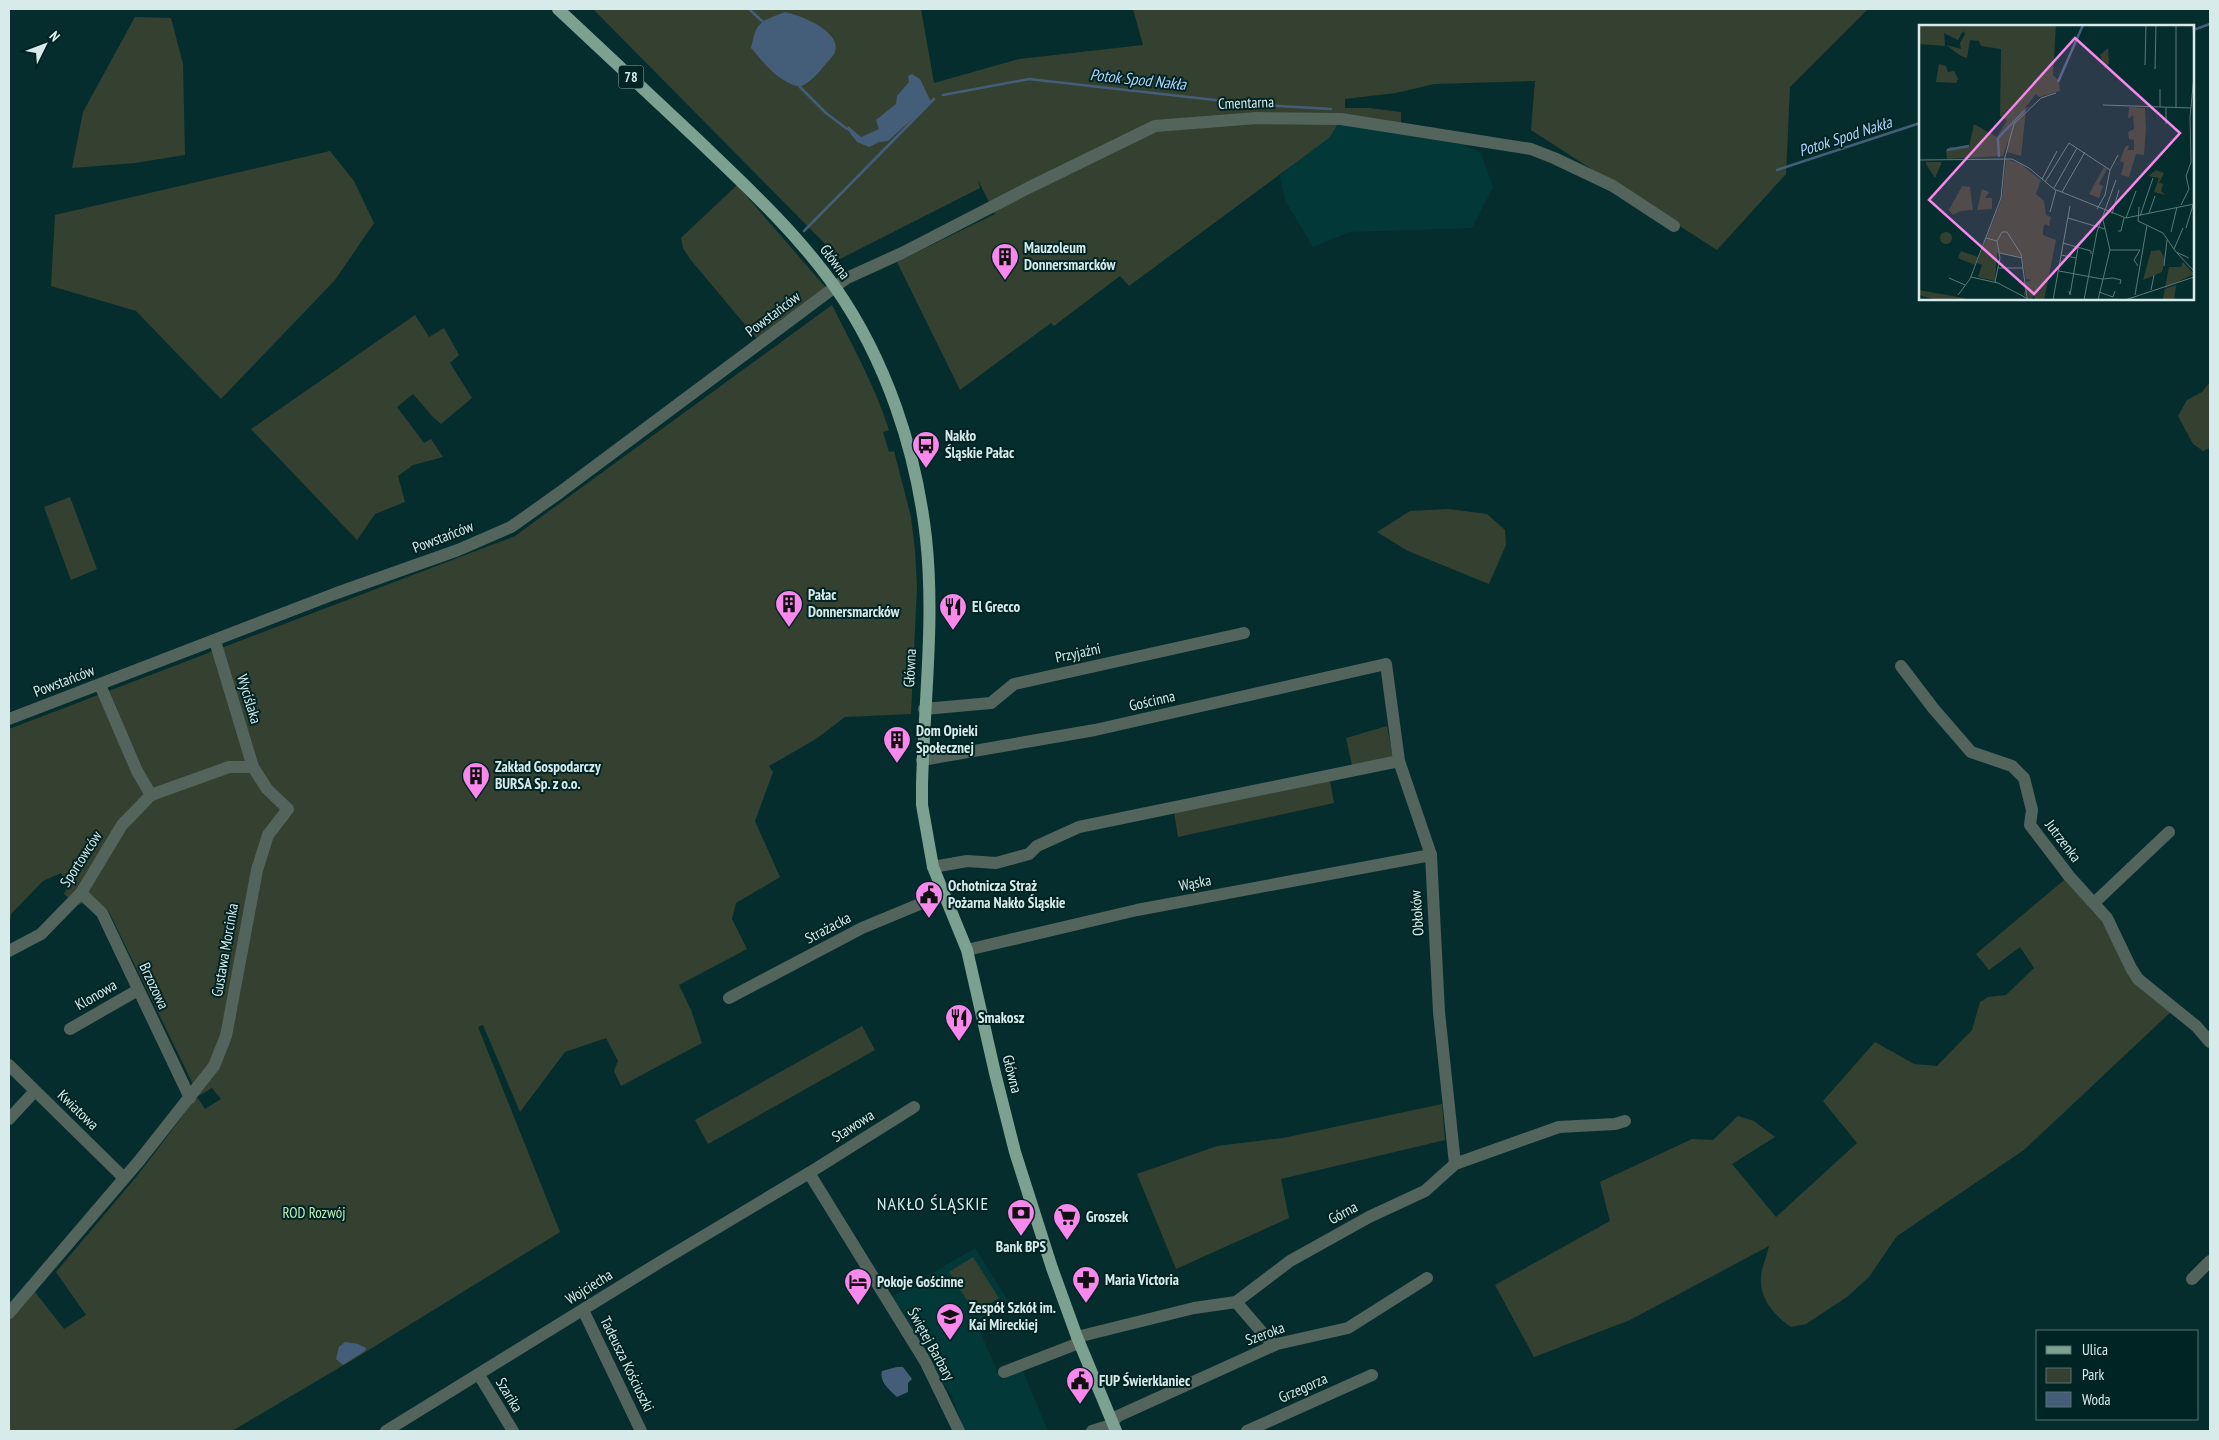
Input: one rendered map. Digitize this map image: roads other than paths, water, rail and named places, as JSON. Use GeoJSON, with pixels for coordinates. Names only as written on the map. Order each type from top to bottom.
{"type":"FeatureCollection","features":[{"type":"Feature","properties":{"kind":"main road","name":"Główna"},"geometry":{"type":"LineString","coordinates":[[558,9],[744,184],[794,237],[835,287],[857,323],[885,380],[903,430],[919,491],[926,538],[928,633],[922,760],[922,805],[933,867],[967,950],[1015,1152],[1052,1268],[1078,1340],[1114,1426]]}},
{"type":"Feature","properties":{"kind":"street","name":"Cmentarna"},"geometry":{"type":"LineString","coordinates":[[835,287],[846,278],[902,253],[1028,188],[1155,126],[1190,122],[1257,118],[1341,119],[1531,149],[1613,186],[1674,226]]}},
{"type":"Feature","properties":{"kind":"street","name":"Powstańców"},"geometry":{"type":"LineString","coordinates":[[9,719],[334,594],[458,550],[511,527],[560,494],[835,287]]}},
{"type":"Feature","properties":{"kind":"street","name":"Przyjaźni"},"geometry":{"type":"LineString","coordinates":[[924,709],[991,704],[1014,684],[1244,633]]}},
{"type":"Feature","properties":{"kind":"street","name":"Wyciślaka"},"geometry":{"type":"LineString","coordinates":[[215,641],[253,767]]}},
{"type":"Feature","properties":{"kind":"street","name":"Gościnna"},"geometry":{"type":"LineString","coordinates":[[922,760],[1095,730],[1386,664]]}},
{"type":"Feature","properties":{"kind":"street","name":"Obłoków"},"geometry":{"type":"LineString","coordinates":[[1386,664],[1399,761],[1431,855],[1439,1012],[1454,1164]]}},
{"type":"Feature","properties":{"kind":"street","name":"Jutrzenka"},"geometry":{"type":"LineString","coordinates":[[1901,666],[1932,708],[1971,752],[2012,766],[2024,778],[2032,810],[2030,825],[2068,876],[2107,918],[2138,979],[2196,1026],[2210,1042]]}},
{"type":"Feature","properties":{"kind":"street"},"geometry":{"type":"LineString","coordinates":[[100,684],[137,772],[151,795],[229,767],[253,767]]}},
{"type":"Feature","properties":{"kind":"street"},"geometry":{"type":"LineString","coordinates":[[933,867],[967,861],[996,863],[1029,854],[1037,846],[1079,827],[1399,761]]}},
{"type":"Feature","properties":{"kind":"street","name":"Gustawa Morcinka"},"geometry":{"type":"LineString","coordinates":[[9,1313],[124,1178],[214,1066],[226,1036],[257,870],[268,835],[288,809],[267,789],[253,767]]}},
{"type":"Feature","properties":{"kind":"street","name":"Sportowców"},"geometry":{"type":"LineString","coordinates":[[9,951],[41,934],[81,893],[122,825],[151,795]]}},
{"type":"Feature","properties":{"kind":"street"},"geometry":{"type":"LineString","coordinates":[[2094,903],[2169,832]]}},
{"type":"Feature","properties":{"kind":"street","name":"Wąska"},"geometry":{"type":"LineString","coordinates":[[967,950],[1137,910],[1431,855]]}},
{"type":"Feature","properties":{"kind":"street","name":"Brzozowa"},"geometry":{"type":"LineString","coordinates":[[81,893],[102,913],[190,1098]]}},
{"type":"Feature","properties":{"kind":"street","name":"Strażacka"},"geometry":{"type":"LineString","coordinates":[[729,998],[862,928],[944,894]]}},
{"type":"Feature","properties":{"kind":"street","name":"Klonowa"},"geometry":{"type":"LineString","coordinates":[[70,1029],[138,990]]}},
{"type":"Feature","properties":{"kind":"street","name":"Kwiatowa"},"geometry":{"type":"LineString","coordinates":[[9,1065],[124,1178]]}},
{"type":"Feature","properties":{"kind":"street"},"geometry":{"type":"LineString","coordinates":[[9,1119],[35,1091]]}},
{"type":"Feature","properties":{"kind":"street","name":"Stawowa"},"geometry":{"type":"LineString","coordinates":[[809,1173],[914,1107]]}},
{"type":"Feature","properties":{"kind":"street","name":"Górna"},"geometry":{"type":"LineString","coordinates":[[1004,1372],[1078,1340],[1194,1308],[1236,1302],[1290,1261],[1369,1217],[1425,1191],[1454,1164],[1558,1127],[1615,1124],[1625,1121]]}},
{"type":"Feature","properties":{"kind":"street","name":"Wojciecha"},"geometry":{"type":"LineString","coordinates":[[386,1431],[809,1173]]}},
{"type":"Feature","properties":{"kind":"street","name":"Świętej Barbary"},"geometry":{"type":"LineString","coordinates":[[809,1173],[925,1361],[958,1431]]}},
{"type":"Feature","properties":{"kind":"street"},"geometry":{"type":"LineString","coordinates":[[2192,1279],[2210,1261]]}},
{"type":"Feature","properties":{"kind":"street","name":"Szeroka"},"geometry":{"type":"LineString","coordinates":[[1092,1431],[1114,1426],[1273,1346],[1348,1328],[1427,1278]]}},
{"type":"Feature","properties":{"kind":"street"},"geometry":{"type":"LineString","coordinates":[[1236,1302],[1273,1346]]}},
{"type":"Feature","properties":{"kind":"street","name":"Tadeusza Kościuszki"},"geometry":{"type":"LineString","coordinates":[[583,1310],[641,1431]]}},
{"type":"Feature","properties":{"kind":"street","name":"Szarika"},"geometry":{"type":"LineString","coordinates":[[479,1375],[512,1431]]}},
{"type":"Feature","properties":{"kind":"street","name":"Grzegorza"},"geometry":{"type":"LineString","coordinates":[[1247,1431],[1372,1375]]}},
{"type":"Feature","properties":{"kind":"water"},"geometry":{"type":"Polygon","coordinates":[[[785,12],[819,26],[833,39],[836,46],[833,56],[819,72],[800,87],[778,76],[751,48],[755,32],[761,23],[785,12]]]}},
{"type":"Feature","properties":{"kind":"water"},"geometry":{"type":"Polygon","coordinates":[[[912,74],[920,79],[931,102],[888,141],[879,142],[869,147],[857,142],[847,129],[848,126],[861,137],[879,129],[876,120],[896,104],[897,96],[909,82],[908,76],[912,74]]]}},
{"type":"Feature","properties":{"kind":"water"},"geometry":{"type":"Polygon","coordinates":[[[345,1342],[358,1344],[366,1348],[365,1351],[343,1365],[336,1359],[339,1347],[345,1342]]]}},
{"type":"Feature","properties":{"kind":"water"},"geometry":{"type":"Polygon","coordinates":[[[903,1367],[912,1379],[908,1383],[908,1392],[897,1397],[886,1385],[881,1375],[882,1371],[903,1367]]]}},
{"type":"Feature","properties":{"kind":"waterway","name":"Potok Spod Nakła"},"geometry":{"type":"LineString","coordinates":[[749,9],[762,21]]}},
{"type":"Feature","properties":{"kind":"waterway","name":"Potok Spod Nakła"},"geometry":{"type":"LineString","coordinates":[[2194,30],[2210,24]]}},
{"type":"Feature","properties":{"kind":"waterway","name":"Potok Spod Nakła"},"geometry":{"type":"LineString","coordinates":[[943,95],[1029,79],[1259,105],[1331,109]]}},
{"type":"Feature","properties":{"kind":"waterway","name":"Potok Spod Nakła"},"geometry":{"type":"LineString","coordinates":[[800,87],[826,113],[847,129]]}},
{"type":"Feature","properties":{"kind":"waterway"},"geometry":{"type":"LineString","coordinates":[[804,231],[934,99]]}},
{"type":"Feature","properties":{"kind":"waterway","name":"Potok Spod Nakła"},"geometry":{"type":"LineString","coordinates":[[1777,170],[1919,123]]}},
{"type":"Feature","properties":{"kind":"place","name":"Mauzoleum Donnersmarcków"},"geometry":{"type":"Point","coordinates":[1005,281]}},
{"type":"Feature","properties":{"kind":"place","name":"Nakło Śląskie Pałac"},"geometry":{"type":"Point","coordinates":[926,469]}},
{"type":"Feature","properties":{"kind":"place","name":"Pałac Donnersmarcków"},"geometry":{"type":"Point","coordinates":[789,628]}},
{"type":"Feature","properties":{"kind":"place","name":"El Grecco"},"geometry":{"type":"Point","coordinates":[953,631]}},
{"type":"Feature","properties":{"kind":"place","name":"Dom Opieki Społecznej"},"geometry":{"type":"Point","coordinates":[897,764]}},
{"type":"Feature","properties":{"kind":"place","name":"Zakład Gospodarczy BURSA Sp. z o.o."},"geometry":{"type":"Point","coordinates":[476,800]}},
{"type":"Feature","properties":{"kind":"place","name":"Ochotnicza Straż Pożarna Nakło Śląskie"},"geometry":{"type":"Point","coordinates":[929,919]}},
{"type":"Feature","properties":{"kind":"place","name":"Smakosz"},"geometry":{"type":"Point","coordinates":[959,1042]}},
{"type":"Feature","properties":{"kind":"place","name":"Bank BPS"},"geometry":{"type":"Point","coordinates":[1021,1237]}},
{"type":"Feature","properties":{"kind":"place","name":"Groszek"},"geometry":{"type":"Point","coordinates":[1067,1241]}},
{"type":"Feature","properties":{"kind":"place","name":"Maria Victoria"},"geometry":{"type":"Point","coordinates":[1086,1304]}},
{"type":"Feature","properties":{"kind":"place","name":"Pokoje Gościnne"},"geometry":{"type":"Point","coordinates":[858,1306]}},
{"type":"Feature","properties":{"kind":"place","name":"Zespół Szkół im. Kai Mireckiej"},"geometry":{"type":"Point","coordinates":[950,1341]}},
{"type":"Feature","properties":{"kind":"place","name":"FUP Świerklaniec"},"geometry":{"type":"Point","coordinates":[1080,1405]}},
{"type":"Feature","properties":{"kind":"district","name":"NAKŁO ŚLĄSKIE"},"geometry":{"type":"Point","coordinates":[933,1204]}},
{"type":"Feature","properties":{"kind":"park label","name":"ROD Rozwój"},"geometry":{"type":"Point","coordinates":[314,1213]}}]}
